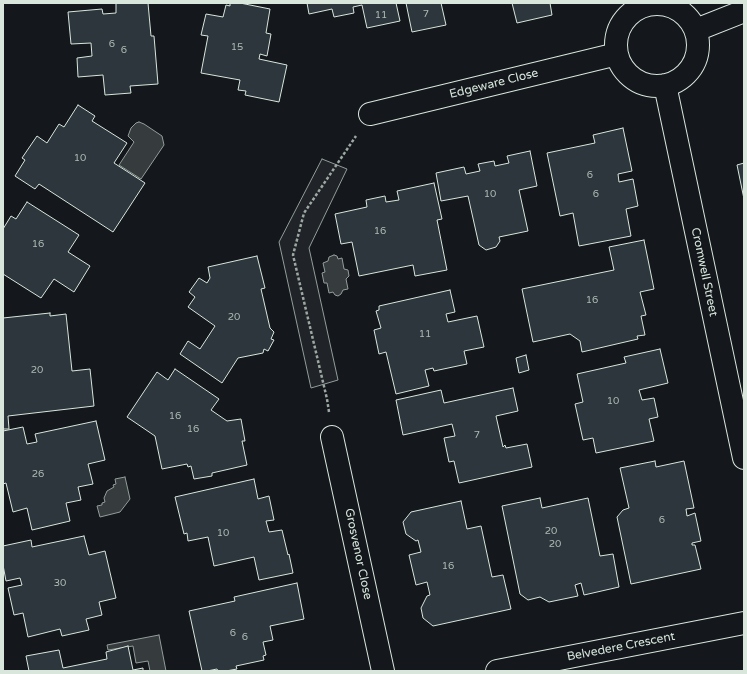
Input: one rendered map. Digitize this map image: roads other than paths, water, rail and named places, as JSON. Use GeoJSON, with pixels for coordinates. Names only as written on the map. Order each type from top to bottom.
{"type":"FeatureCollection","features":[{"type":"Feature","properties":{"kind":"street"},"geometry":{"type":"LineString","coordinates":[[654,3],[667,5],[679,10],[689,19],[696,30],[698,42],[697,54],[693,65],[686,75],[665,86],[640,82],[630,76],[622,66],[617,54],[616,43],[618,31],[623,21],[631,12],[641,5],[654,3]]}},
{"type":"Feature","properties":{"kind":"street"},"geometry":{"type":"LineString","coordinates":[[696,30],[744,11]]}},
{"type":"Feature","properties":{"kind":"street","name":"Edgeware Close"},"geometry":{"type":"LineString","coordinates":[[370,114],[617,54]]}},
{"type":"Feature","properties":{"kind":"street","name":"Cromwell Street"},"geometry":{"type":"LineString","coordinates":[[665,86],[744,458]]}},
{"type":"Feature","properties":{"kind":"street","name":"Grosvenor Close"},"geometry":{"type":"LineString","coordinates":[[332,437],[383,671]]}},
{"type":"Feature","properties":{"kind":"street","name":"Belvedere Crescent"},"geometry":{"type":"LineString","coordinates":[[497,671],[744,623]]}}]}
